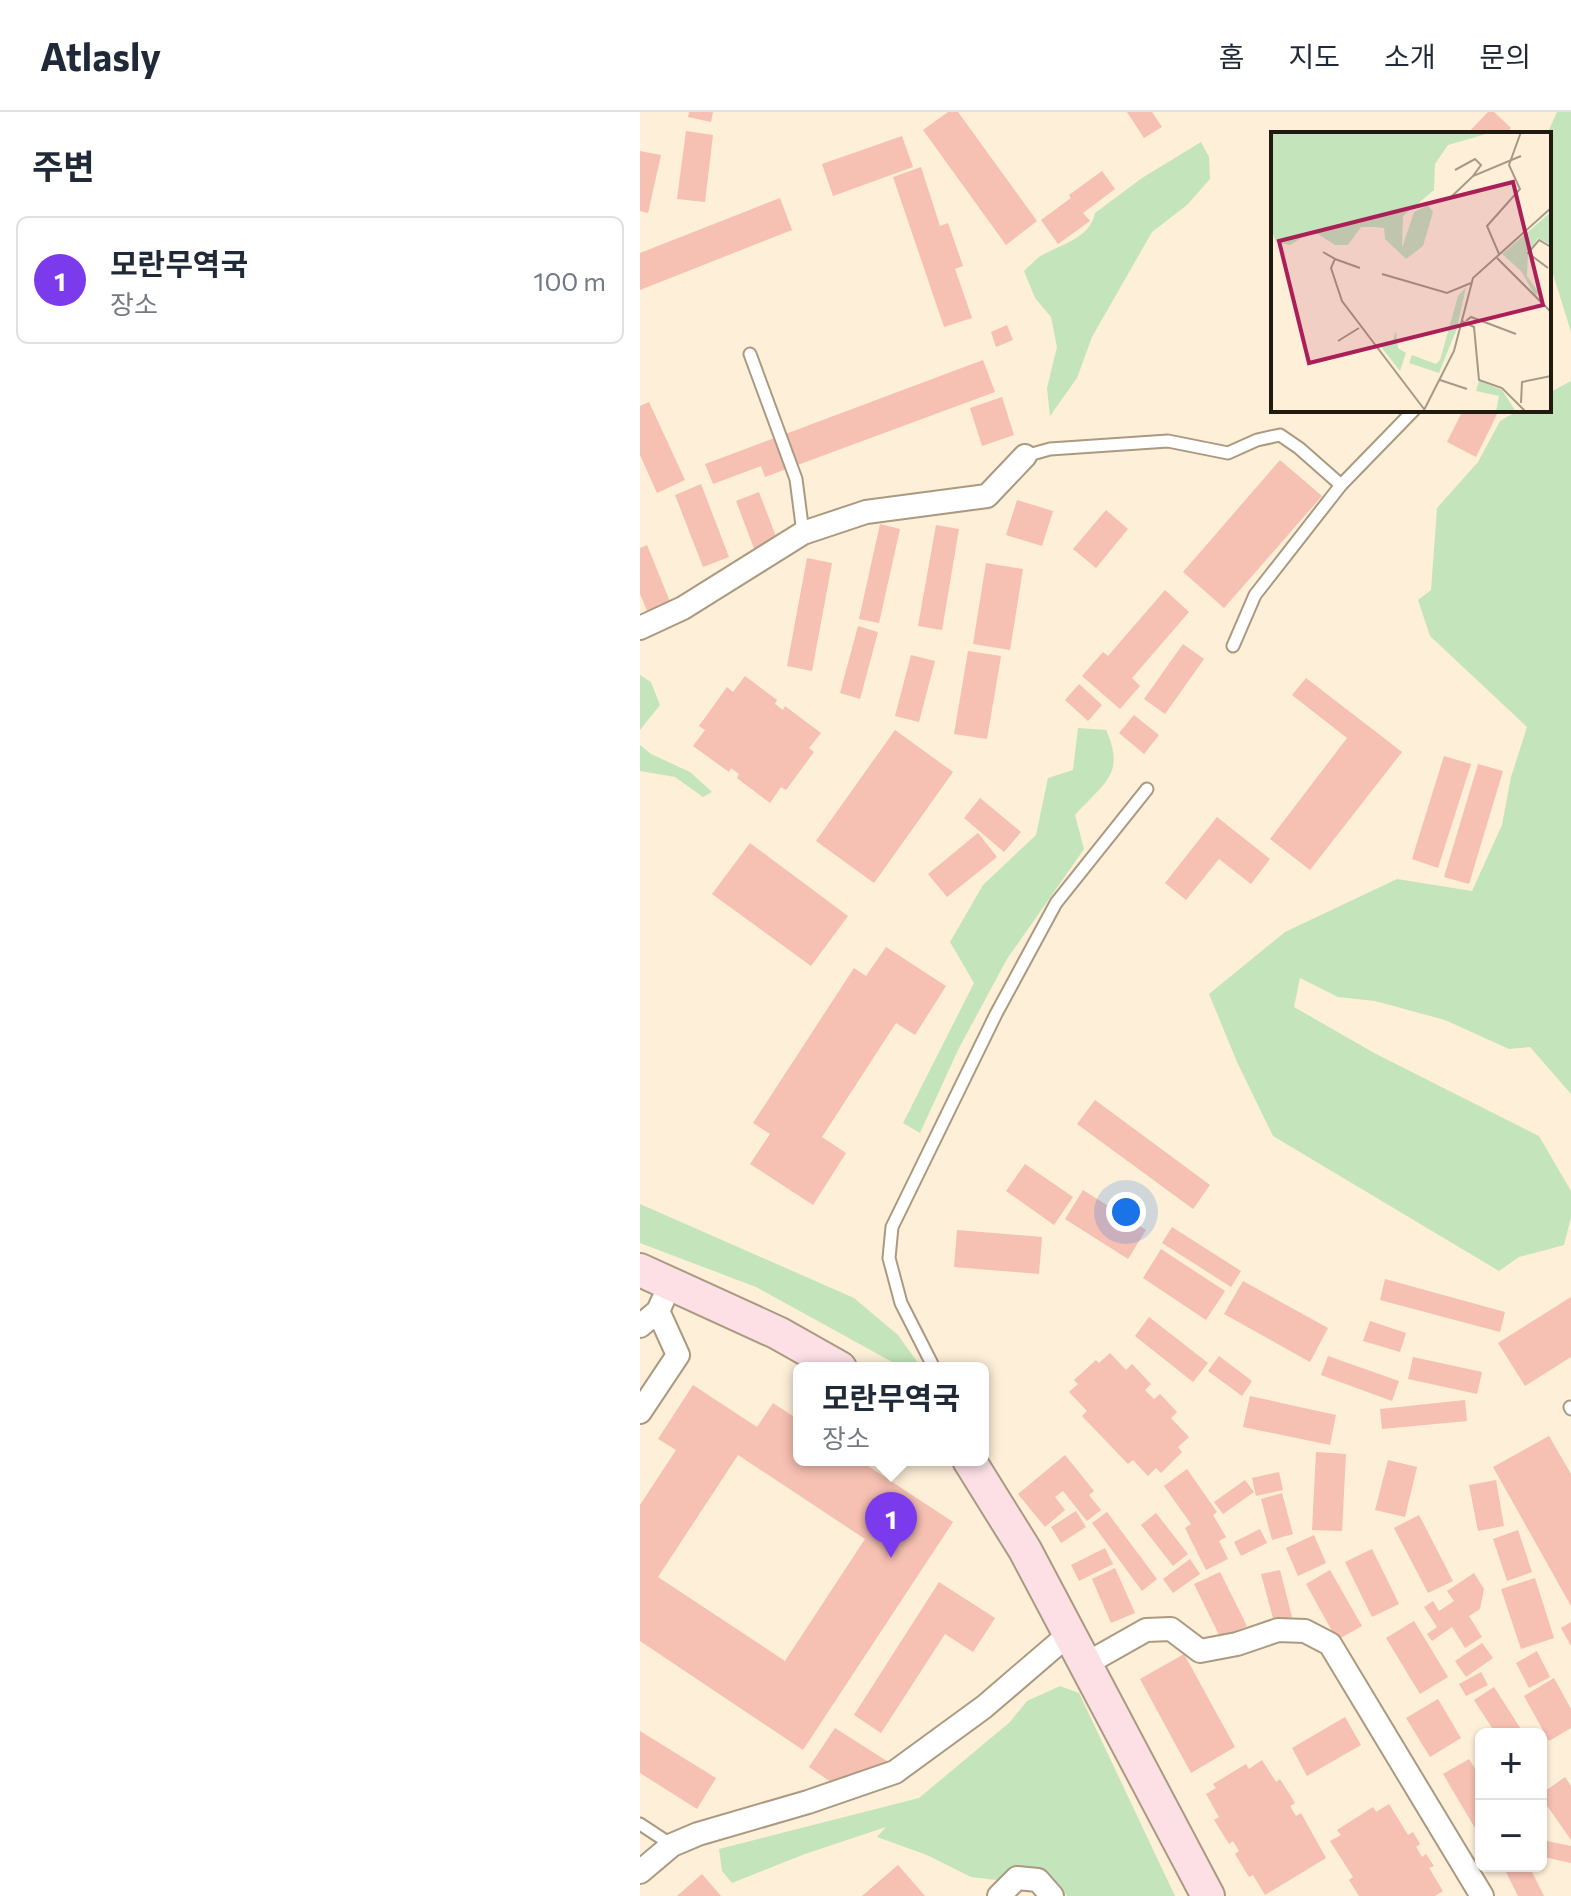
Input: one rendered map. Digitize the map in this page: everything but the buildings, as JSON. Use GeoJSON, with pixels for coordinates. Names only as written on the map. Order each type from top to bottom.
{"type":"FeatureCollection","features":[{"type":"Feature","properties":{"kind":"main road"},"geometry":{"type":"LineString","coordinates":[[640,1270],[664,1298],[778,1333],[829,1362]]}},
{"type":"Feature","properties":{"kind":"main road"},"geometry":{"type":"LineString","coordinates":[[973,1466],[1025,1550],[1208,1896]]}},
{"type":"Feature","properties":{"kind":"street"},"geometry":{"type":"LineString","coordinates":[[640,628],[683,608],[803,533],[866,512],[987,496],[1025,456]]}},
{"type":"Feature","properties":{"kind":"street"},"geometry":{"type":"LineString","coordinates":[[640,1326],[664,1298]]}},
{"type":"Feature","properties":{"kind":"street"},"geometry":{"type":"LineString","coordinates":[[640,1412],[678,1355],[664,1298]]}},
{"type":"Feature","properties":{"kind":"street"},"geometry":{"type":"LineString","coordinates":[[1084,1665],[1146,1630],[1171,1629],[1200,1651],[1237,1644],[1278,1630],[1305,1631],[1330,1644],[1482,1896]]}},
{"type":"Feature","properties":{"kind":"street"},"geometry":{"type":"LineString","coordinates":[[640,1872],[672,1845],[698,1834],[808,1802],[895,1772],[984,1707],[1069,1634]]}},
{"type":"Feature","properties":{"kind":"street"},"geometry":{"type":"LineString","coordinates":[[999,1896],[1017,1878],[1038,1880],[1052,1896]]}},
{"type":"Feature","properties":{"kind":"lane"},"geometry":{"type":"LineString","coordinates":[[750,354],[796,479],[803,533]]}},
{"type":"Feature","properties":{"kind":"lane"},"geometry":{"type":"LineString","coordinates":[[1233,646],[1255,595],[1341,485],[1412,412]]}},
{"type":"Feature","properties":{"kind":"lane"},"geometry":{"type":"LineString","coordinates":[[1025,456],[1050,449],[1168,441],[1228,453],[1257,440],[1280,435],[1341,485]]}},
{"type":"Feature","properties":{"kind":"lane"},"geometry":{"type":"LineString","coordinates":[[931,1362],[901,1303],[889,1258],[892,1227],[989,1027],[1056,903],[1147,789]]}},
{"type":"Feature","properties":{"kind":"lane"},"geometry":{"type":"LineString","coordinates":[[640,1824],[672,1845]]}},
{"type":"Feature","properties":{"kind":"green space"},"geometry":{"type":"Polygon","coordinates":[[[1557,112],[1571,112],[1571,332],[1551,267],[1551,132],[1548,132],[1557,112]]]}},
{"type":"Feature","properties":{"kind":"green space"},"geometry":{"type":"Polygon","coordinates":[[[1201,142],[1209,157],[1210,179],[1187,205],[1152,232],[1092,337],[1077,378],[1050,416],[1047,388],[1057,347],[1051,317],[1035,298],[1024,271],[1039,257],[1081,235],[1095,213],[1142,178],[1201,142]]]}},
{"type":"Feature","properties":{"kind":"green space"},"geometry":{"type":"Polygon","coordinates":[[[1571,381],[1571,1094],[1530,1047],[1509,1049],[1445,1020],[1375,1001],[1338,997],[1300,978],[1294,1007],[1376,1054],[1539,1136],[1571,1191],[1571,1217],[1564,1245],[1519,1257],[1499,1271],[1273,1136],[1237,1062],[1209,994],[1285,932],[1397,879],[1472,891],[1502,825],[1511,777],[1527,727],[1430,636],[1418,600],[1431,590],[1437,508],[1478,462],[1500,421],[1516,412],[1551,412],[1551,392],[1571,381]]]}},
{"type":"Feature","properties":{"kind":"green space"},"geometry":{"type":"Polygon","coordinates":[[[640,675],[651,682],[660,705],[640,730],[640,675]]]}},
{"type":"Feature","properties":{"kind":"green space"},"geometry":{"type":"Polygon","coordinates":[[[1078,728],[1106,730],[1114,757],[1113,768],[1103,786],[1075,815],[1084,849],[1007,959],[958,1050],[920,1133],[903,1123],[974,983],[950,942],[983,885],[1036,835],[1048,778],[1073,770],[1078,728]]]}},
{"type":"Feature","properties":{"kind":"green space"},"geometry":{"type":"Polygon","coordinates":[[[640,745],[651,754],[690,772],[712,792],[703,797],[675,777],[640,771],[640,745]]]}},
{"type":"Feature","properties":{"kind":"green space"},"geometry":{"type":"Polygon","coordinates":[[[640,1204],[854,1298],[898,1335],[917,1362],[892,1362],[756,1287],[640,1243],[640,1204]]]}},
{"type":"Feature","properties":{"kind":"green space"},"geometry":{"type":"Polygon","coordinates":[[[1060,1686],[1079,1693],[1175,1896],[1067,1896],[1046,1878],[1014,1873],[996,1880],[971,1877],[927,1855],[877,1837],[886,1827],[732,1883],[722,1871],[719,1849],[919,1798],[1010,1722],[1027,1701],[1060,1686]]]}},
{"type":"Feature","properties":{"kind":"place","name":"모란무역국"},"geometry":{"type":"Point","coordinates":[891,1558]}}]}
